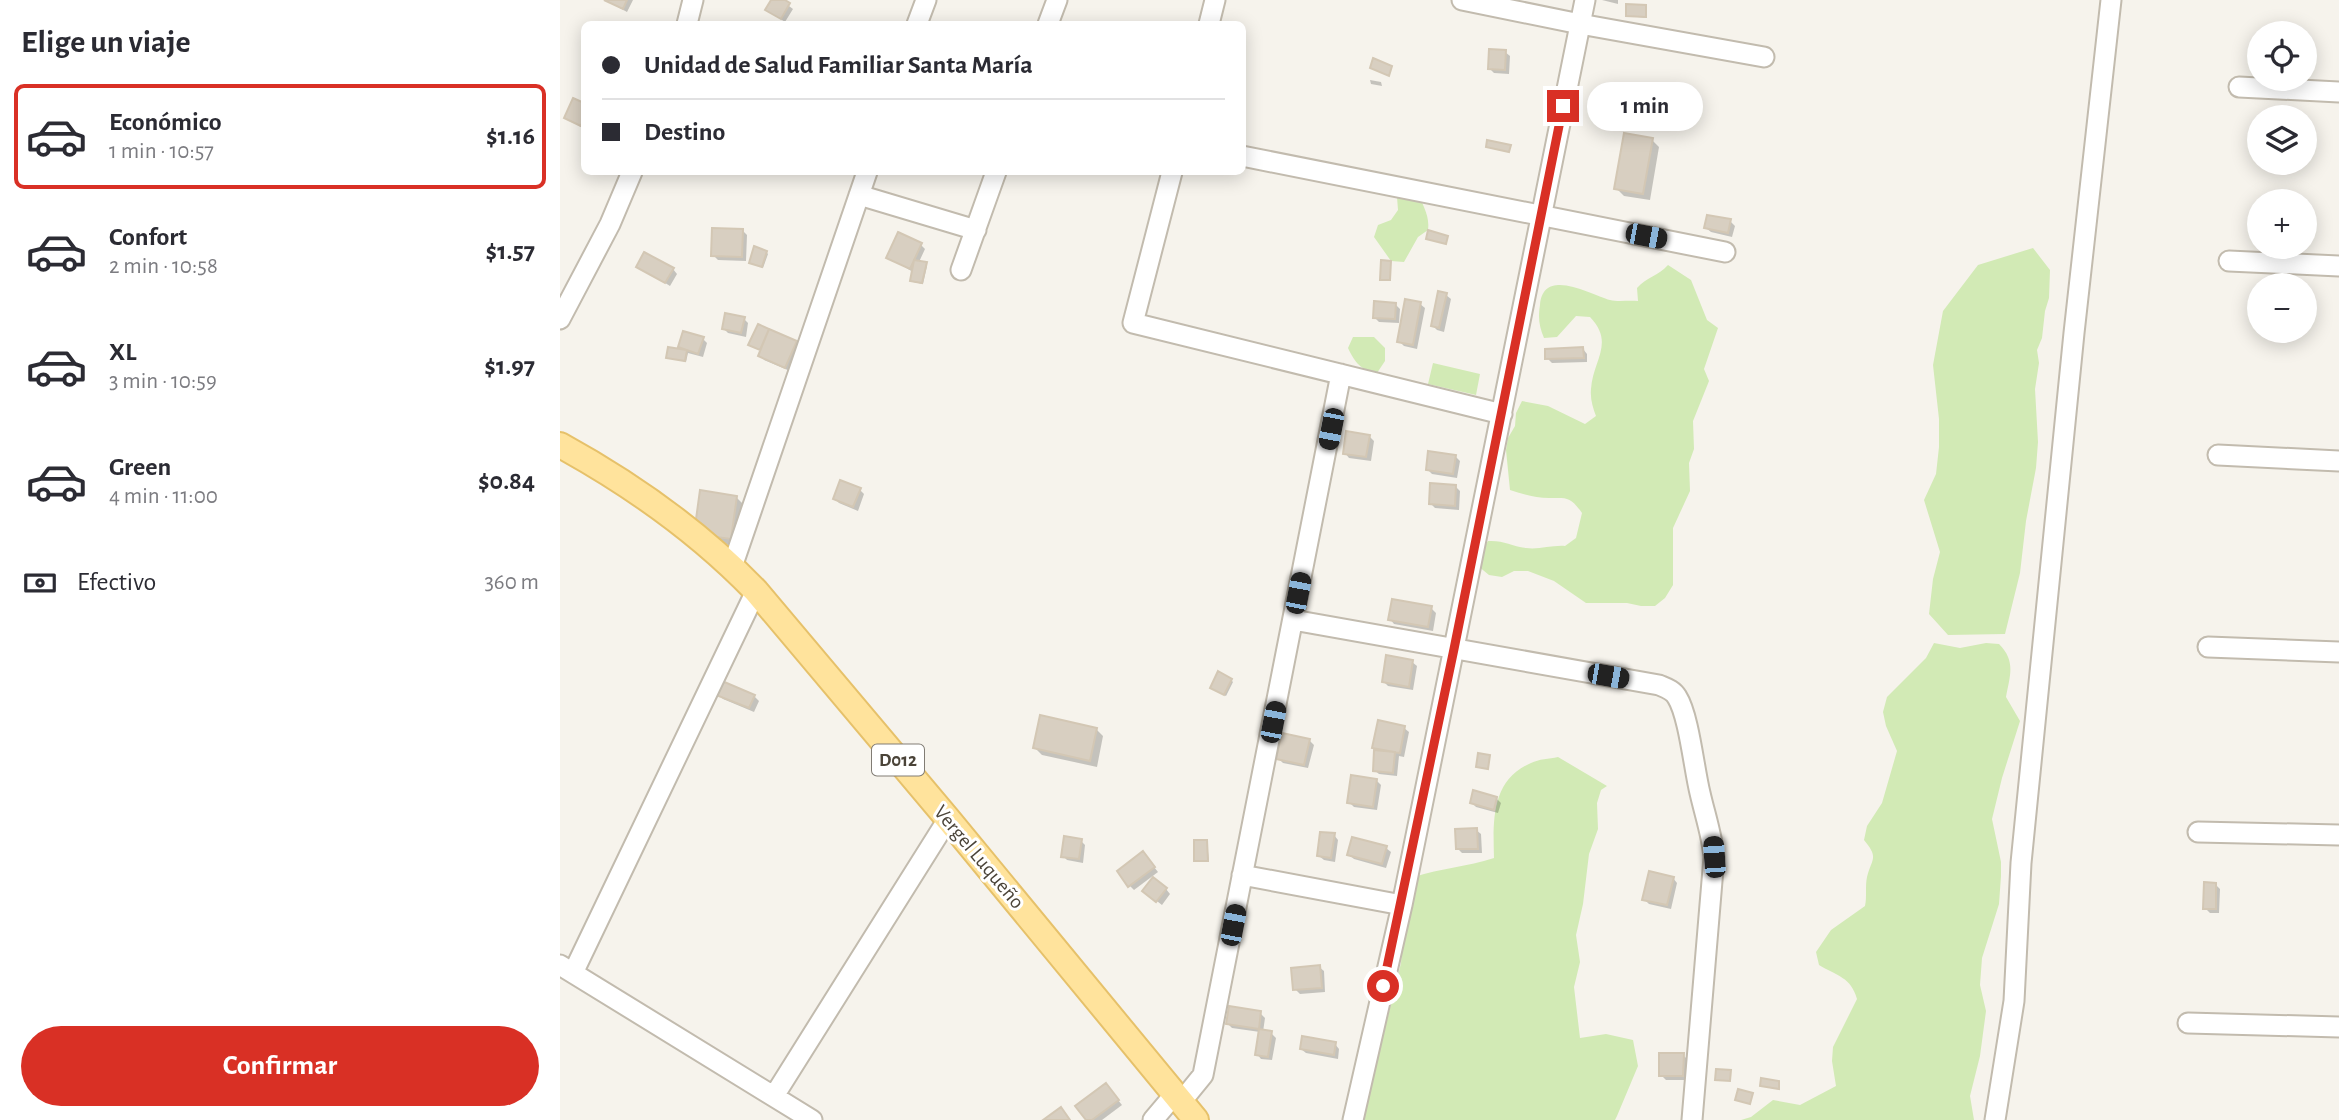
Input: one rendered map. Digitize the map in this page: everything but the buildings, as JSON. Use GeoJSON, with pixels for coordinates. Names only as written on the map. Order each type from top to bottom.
{"type":"FeatureCollection","features":[{"type":"Feature","properties":{"kind":"main road","name":"Vergel Luqueño"},"geometry":{"type":"LineString","coordinates":[[560,445],[694,534],[755,591],[1184,1105]]}},
{"type":"Feature","properties":{"kind":"street"},"geometry":{"type":"LineString","coordinates":[[688,21],[693,0]]}},
{"type":"Feature","properties":{"kind":"street"},"geometry":{"type":"LineString","coordinates":[[918,21],[926,0]]}},
{"type":"Feature","properties":{"kind":"street"},"geometry":{"type":"LineString","coordinates":[[1049,21],[1057,0]]}},
{"type":"Feature","properties":{"kind":"street"},"geometry":{"type":"LineString","coordinates":[[1210,21],[1215,0]]}},
{"type":"Feature","properties":{"kind":"street"},"geometry":{"type":"LineString","coordinates":[[1462,0],[1764,57]]}},
{"type":"Feature","properties":{"kind":"street"},"geometry":{"type":"LineString","coordinates":[[1353,1120],[1402,905],[1584,0]]}},
{"type":"Feature","properties":{"kind":"street"},"geometry":{"type":"LineString","coordinates":[[1995,1120],[2014,1001],[2021,863],[2074,333],[2111,0]]}},
{"type":"Feature","properties":{"kind":"street"},"geometry":{"type":"LineString","coordinates":[[2239,86],[2339,92]]}},
{"type":"Feature","properties":{"kind":"street"},"geometry":{"type":"LineString","coordinates":[[1246,157],[1725,252]]}},
{"type":"Feature","properties":{"kind":"street"},"geometry":{"type":"LineString","coordinates":[[560,319],[610,224],[631,175]]}},
{"type":"Feature","properties":{"kind":"street"},"geometry":{"type":"LineString","coordinates":[[732,567],[866,175]]}},
{"type":"Feature","properties":{"kind":"street"},"geometry":{"type":"LineString","coordinates":[[961,270],[995,175]]}},
{"type":"Feature","properties":{"kind":"street"},"geometry":{"type":"LineString","coordinates":[[1171,175],[1133,323],[1502,414]]}},
{"type":"Feature","properties":{"kind":"street"},"geometry":{"type":"LineString","coordinates":[[859,195],[976,230]]}},
{"type":"Feature","properties":{"kind":"street"},"geometry":{"type":"LineString","coordinates":[[2229,261],[2339,266]]}},
{"type":"Feature","properties":{"kind":"street"},"geometry":{"type":"LineString","coordinates":[[1153,1120],[1184,1105],[1203,1075],[1342,374]]}},
{"type":"Feature","properties":{"kind":"street"},"geometry":{"type":"LineString","coordinates":[[2218,455],[2339,461]]}},
{"type":"Feature","properties":{"kind":"street"},"geometry":{"type":"LineString","coordinates":[[755,591],[566,969],[812,1120]]}},
{"type":"Feature","properties":{"kind":"street"},"geometry":{"type":"LineString","coordinates":[[1293,620],[1659,685],[1671,690],[1677,697],[1683,710],[1700,794],[1713,838],[1714,857],[1692,1120]]}},
{"type":"Feature","properties":{"kind":"street"},"geometry":{"type":"LineString","coordinates":[[2208,647],[2339,652]]}},
{"type":"Feature","properties":{"kind":"street"},"geometry":{"type":"LineString","coordinates":[[774,1096],[948,819]]}},
{"type":"Feature","properties":{"kind":"street"},"geometry":{"type":"LineString","coordinates":[[2198,832],[2339,835]]}},
{"type":"Feature","properties":{"kind":"street"},"geometry":{"type":"LineString","coordinates":[[1242,874],[1402,905]]}},
{"type":"Feature","properties":{"kind":"street"},"geometry":{"type":"LineString","coordinates":[[2188,1023],[2339,1027]]}},
{"type":"Feature","properties":{"kind":"green space"},"geometry":{"type":"Polygon","coordinates":[[[1406,186],[1418,191],[1427,215],[1428,230],[1418,237],[1404,262],[1391,261],[1374,237],[1378,225],[1391,220],[1398,210],[1397,197],[1406,186]]]}},
{"type":"Feature","properties":{"kind":"green space"},"geometry":{"type":"Polygon","coordinates":[[[2033,248],[2050,270],[2049,298],[2042,338],[2037,350],[2039,363],[2035,389],[2038,442],[2020,573],[2005,634],[1948,635],[1929,614],[1933,579],[1940,552],[1924,500],[1936,474],[1939,447],[1933,365],[1943,311],[1978,265],[2033,248]]]}},
{"type":"Feature","properties":{"kind":"green space"},"geometry":{"type":"Polygon","coordinates":[[[1668,265],[1691,280],[1707,320],[1718,328],[1704,369],[1709,381],[1693,421],[1694,449],[1689,463],[1690,491],[1673,528],[1673,585],[1665,598],[1655,606],[1641,606],[1627,603],[1586,603],[1554,581],[1528,571],[1514,571],[1502,577],[1489,575],[1478,566],[1480,553],[1488,541],[1531,548],[1565,546],[1576,538],[1582,513],[1568,499],[1534,497],[1510,490],[1506,450],[1522,401],[1548,406],[1585,424],[1596,416],[1591,393],[1601,352],[1601,335],[1590,317],[1576,316],[1557,337],[1544,338],[1539,318],[1543,293],[1550,287],[1559,285],[1581,289],[1610,300],[1638,301],[1637,288],[1668,265]]]}},
{"type":"Feature","properties":{"kind":"green space"},"geometry":{"type":"Polygon","coordinates":[[[1353,337],[1374,337],[1385,348],[1385,361],[1377,373],[1363,368],[1353,358],[1348,348],[1353,337]]]}},
{"type":"Feature","properties":{"kind":"green space"},"geometry":{"type":"Polygon","coordinates":[[[1433,363],[1480,374],[1476,395],[1428,384],[1433,363]]]}},
{"type":"Feature","properties":{"kind":"green space"},"geometry":{"type":"Polygon","coordinates":[[[1934,643],[1960,648],[1986,643],[1999,644],[2010,662],[2006,697],[2020,721],[1992,819],[2001,862],[2001,876],[1999,904],[1982,958],[1980,985],[1986,1011],[1980,1056],[1970,1096],[1974,1120],[1741,1120],[1751,1117],[1773,1100],[1800,1105],[1836,1086],[1833,1047],[1857,999],[1847,981],[1819,965],[1816,952],[1831,930],[1865,906],[1867,877],[1873,855],[1864,840],[1867,826],[1882,803],[1897,751],[1883,712],[1887,697],[1926,658],[1934,643]]]}},
{"type":"Feature","properties":{"kind":"green space"},"geometry":{"type":"Polygon","coordinates":[[[1558,757],[1607,786],[1601,790],[1597,803],[1598,829],[1589,854],[1576,935],[1580,962],[1574,987],[1580,1038],[1606,1034],[1633,1040],[1638,1066],[1615,1120],[1359,1120],[1376,1047],[1387,1020],[1401,963],[1414,877],[1494,858],[1495,816],[1501,791],[1518,770],[1531,763],[1558,757]]]}},
{"type":"Feature","properties":{"kind":"route"},"geometry":{"type":"LineString","coordinates":[[1383,986],[1402,905],[1563,106]]}}]}
